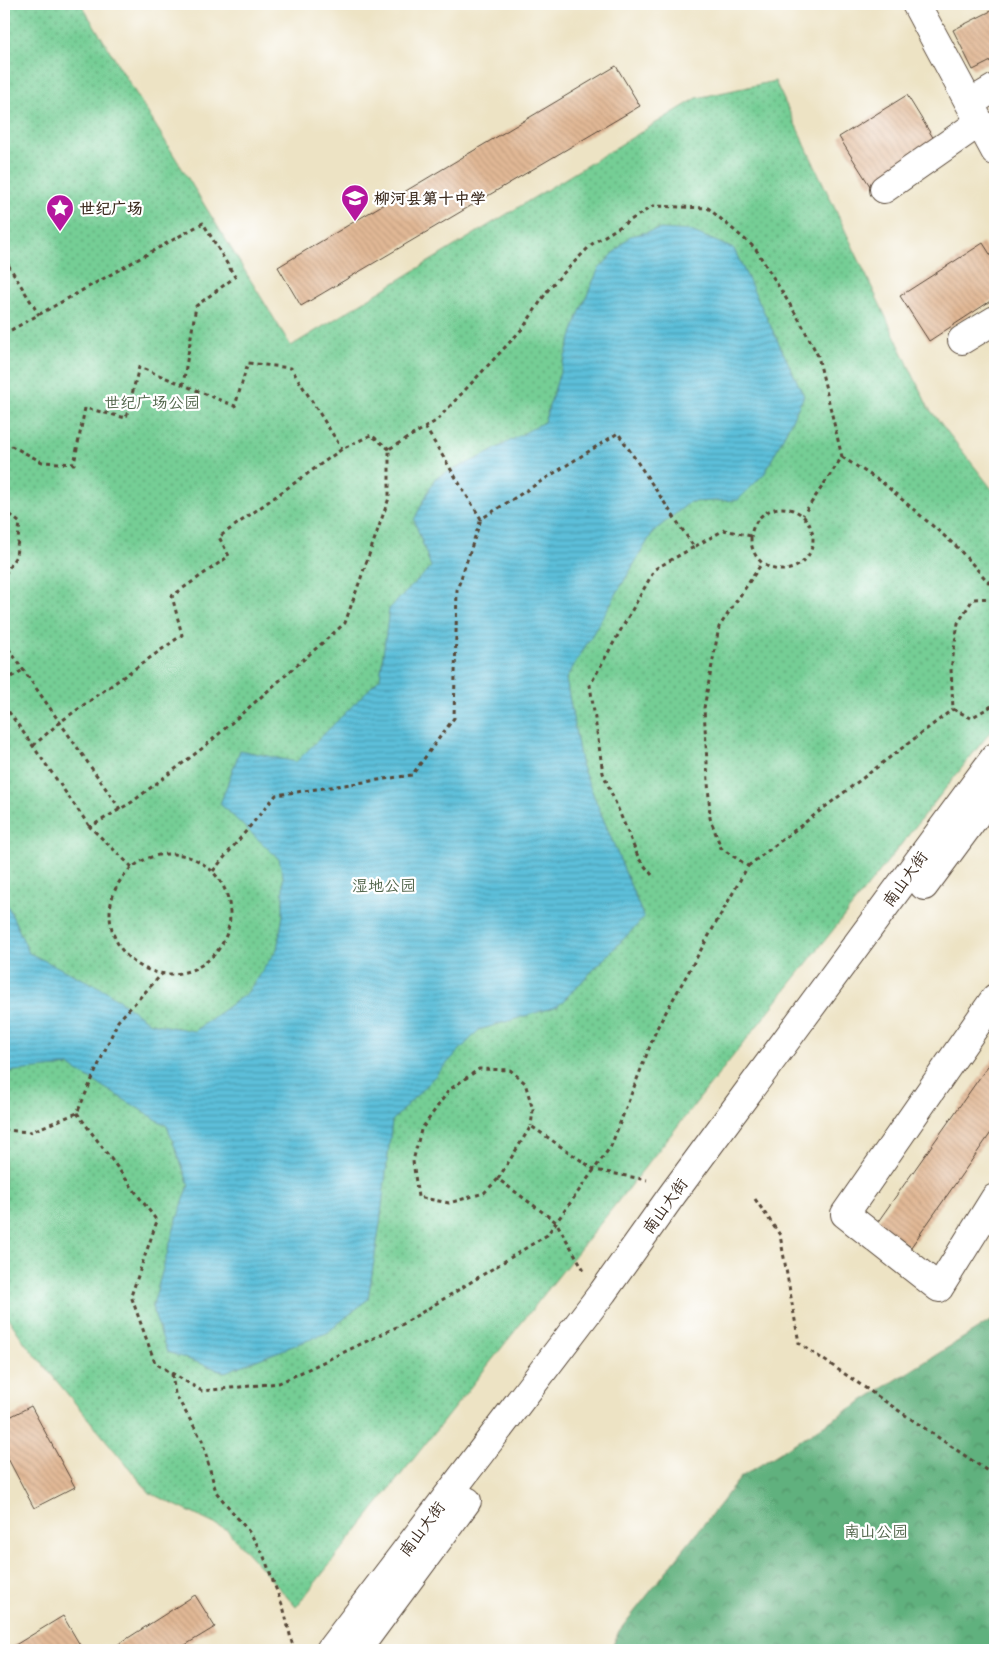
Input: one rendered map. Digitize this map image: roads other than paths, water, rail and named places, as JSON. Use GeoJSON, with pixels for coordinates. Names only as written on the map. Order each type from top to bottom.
{"type":"FeatureCollection","features":[{"type":"Feature","properties":{"kind":"street"},"geometry":{"type":"LineString","coordinates":[[916,4],[995,151]]}},
{"type":"Feature","properties":{"kind":"street"},"geometry":{"type":"LineString","coordinates":[[884,189],[975,113],[995,88]]}},
{"type":"Feature","properties":{"kind":"street"},"geometry":{"type":"LineString","coordinates":[[962,340],[995,320]]}},
{"type":"Feature","properties":{"kind":"street","name":"南山大街"},"geometry":{"type":"LineString","coordinates":[[330,1650],[603,1292],[672,1195],[995,757]]}},
{"type":"Feature","properties":{"kind":"street","name":"南山大街"},"geometry":{"type":"LineString","coordinates":[[357,1650],[995,790]]}},
{"type":"Feature","properties":{"kind":"street"},"geometry":{"type":"LineString","coordinates":[[995,998],[844,1214],[939,1288],[995,1198]]}},
{"type":"Feature","properties":{"kind":"water"},"geometry":{"type":"Polygon","coordinates":[[[661,229],[691,231],[734,249],[804,396],[765,473],[738,500],[690,502],[653,532],[566,679],[582,767],[644,918],[558,1006],[479,1030],[392,1121],[380,1224],[368,1299],[327,1333],[225,1372],[167,1352],[152,1308],[175,1225],[189,1185],[167,1126],[69,1066],[4,1072],[4,897],[29,953],[105,990],[150,1023],[194,1031],[247,993],[277,949],[283,915],[283,876],[279,859],[220,804],[240,750],[296,762],[380,678],[389,609],[431,567],[414,520],[435,478],[483,456],[544,422],[578,316],[598,270],[630,236],[661,229]]]}},
{"type":"Feature","properties":{"kind":"place","name":"柳河县第十中学"},"geometry":{"type":"Point","coordinates":[355,222]}},
{"type":"Feature","properties":{"kind":"place","name":"世纪广场"},"geometry":{"type":"Point","coordinates":[60,232]}},
{"type":"Feature","properties":{"kind":"park label","name":"世纪广场公园"},"geometry":{"type":"Point","coordinates":[152,402]}},
{"type":"Feature","properties":{"kind":"park label","name":"湿地公园"},"geometry":{"type":"Point","coordinates":[384,885]}},
{"type":"Feature","properties":{"kind":"park label","name":"南山公园"},"geometry":{"type":"Point","coordinates":[876,1531]}}]}
